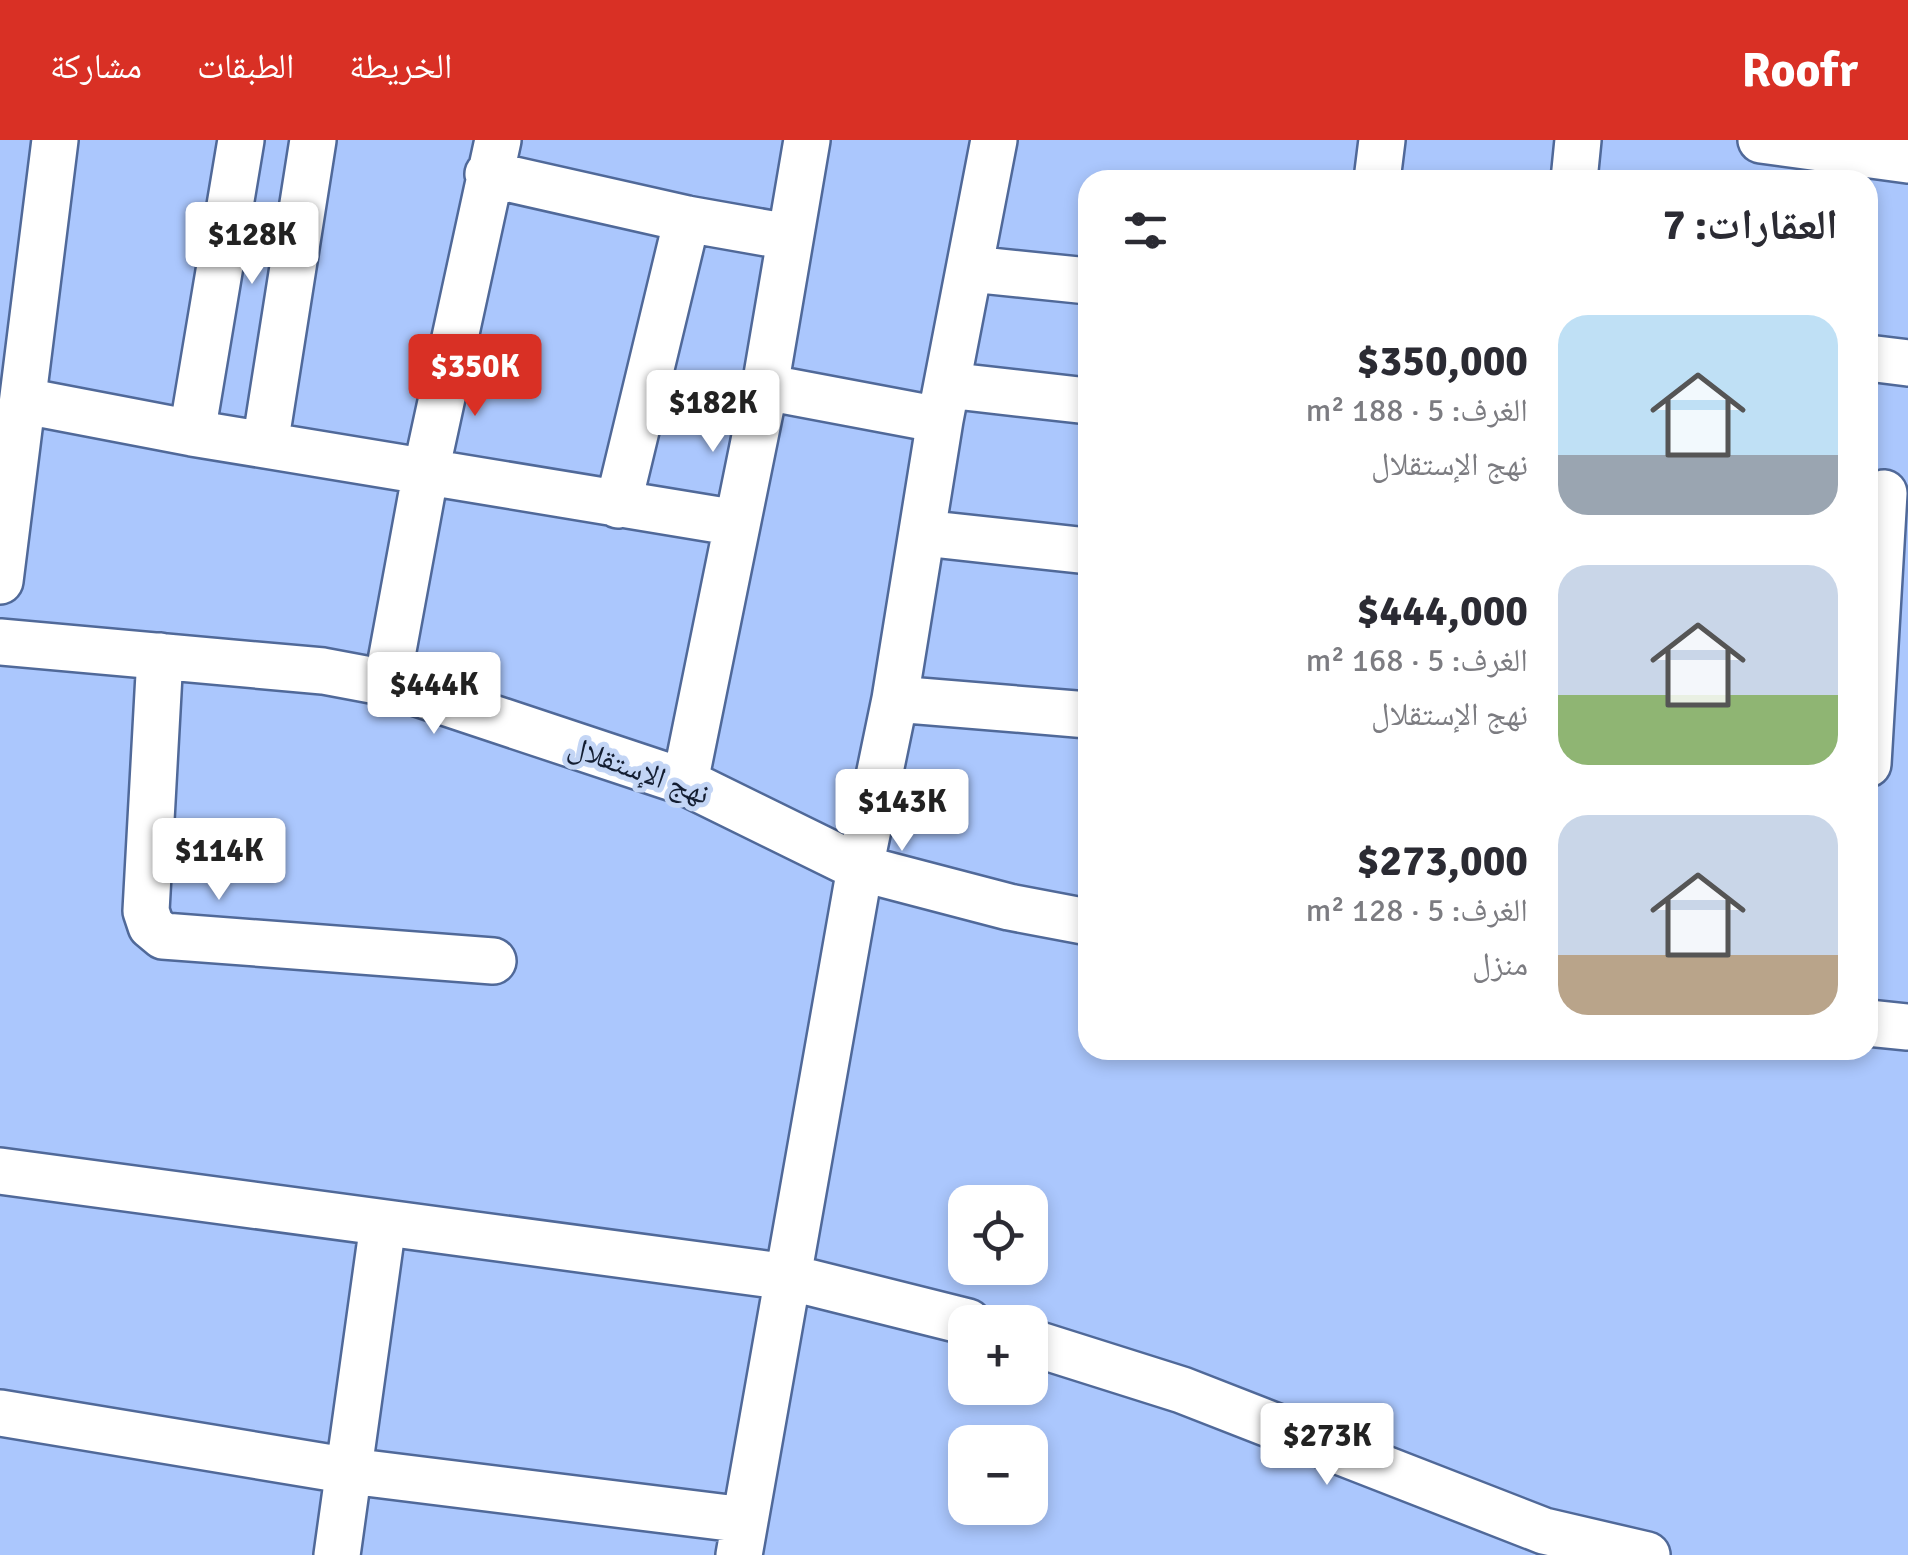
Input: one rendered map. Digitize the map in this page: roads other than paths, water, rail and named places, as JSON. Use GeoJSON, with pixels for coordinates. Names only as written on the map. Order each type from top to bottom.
{"type":"FeatureCollection","features":[{"type":"Feature","properties":{"kind":"street"},"geometry":{"type":"LineString","coordinates":[[0,581],[55,140]]}},
{"type":"Feature","properties":{"kind":"street"},"geometry":{"type":"LineString","coordinates":[[192,433],[241,140]]}},
{"type":"Feature","properties":{"kind":"street"},"geometry":{"type":"LineString","coordinates":[[265,445],[314,140]]}},
{"type":"Feature","properties":{"kind":"street"},"geometry":{"type":"LineString","coordinates":[[685,782],[765,387],[807,140]]}},
{"type":"Feature","properties":{"kind":"street"},"geometry":{"type":"LineString","coordinates":[[0,1417],[350,1470],[742,1538],[994,140]]}},
{"type":"Feature","properties":{"kind":"street"},"geometry":{"type":"LineString","coordinates":[[1378,170],[1382,140]]}},
{"type":"Feature","properties":{"kind":"street"},"geometry":{"type":"LineString","coordinates":[[1575,170],[1578,140]]}},
{"type":"Feature","properties":{"kind":"street"},"geometry":{"type":"LineString","coordinates":[[1761,140],[1908,160]]}},
{"type":"Feature","properties":{"kind":"street"},"geometry":{"type":"LineString","coordinates":[[387,683],[426,471],[493,157],[687,219],[790,237]]}},
{"type":"Feature","properties":{"kind":"street"},"geometry":{"type":"LineString","coordinates":[[618,505],[687,219]]}},
{"type":"Feature","properties":{"kind":"street"},"geometry":{"type":"LineString","coordinates":[[971,269],[1078,280]]}},
{"type":"Feature","properties":{"kind":"street"},"geometry":{"type":"LineString","coordinates":[[1878,359],[1908,363]]}},
{"type":"Feature","properties":{"kind":"street"},"geometry":{"type":"LineString","coordinates":[[765,387],[944,402],[1078,402]]}},
{"type":"Feature","properties":{"kind":"street"},"geometry":{"type":"LineString","coordinates":[[25,401],[192,433],[737,522]]}},
{"type":"Feature","properties":{"kind":"street"},"geometry":{"type":"LineString","coordinates":[[1878,573],[1886,494]]}},
{"type":"Feature","properties":{"kind":"street"},"geometry":{"type":"LineString","coordinates":[[923,533],[1078,550]]}},
{"type":"Feature","properties":{"kind":"street","name":"نهج الإستقلال"},"geometry":{"type":"LineString","coordinates":[[0,642],[324,671],[387,683],[685,782],[860,868],[1009,907],[1078,920]]}},
{"type":"Feature","properties":{"kind":"street"},"geometry":{"type":"LineString","coordinates":[[160,656],[146,911],[152,926],[163,936],[492,961]]}},
{"type":"Feature","properties":{"kind":"street"},"geometry":{"type":"LineString","coordinates":[[895,699],[1078,714]]}},
{"type":"Feature","properties":{"kind":"street"},"geometry":{"type":"LineString","coordinates":[[1878,1024],[1908,1027]]}},
{"type":"Feature","properties":{"kind":"street"},"geometry":{"type":"LineString","coordinates":[[0,1171],[788,1276],[948,1317]]}},
{"type":"Feature","properties":{"kind":"street"},"geometry":{"type":"LineString","coordinates":[[337,1555],[383,1224]]}},
{"type":"Feature","properties":{"kind":"street"},"geometry":{"type":"LineString","coordinates":[[1048,1348],[1182,1390],[1544,1532],[1647,1555]]}}]}
